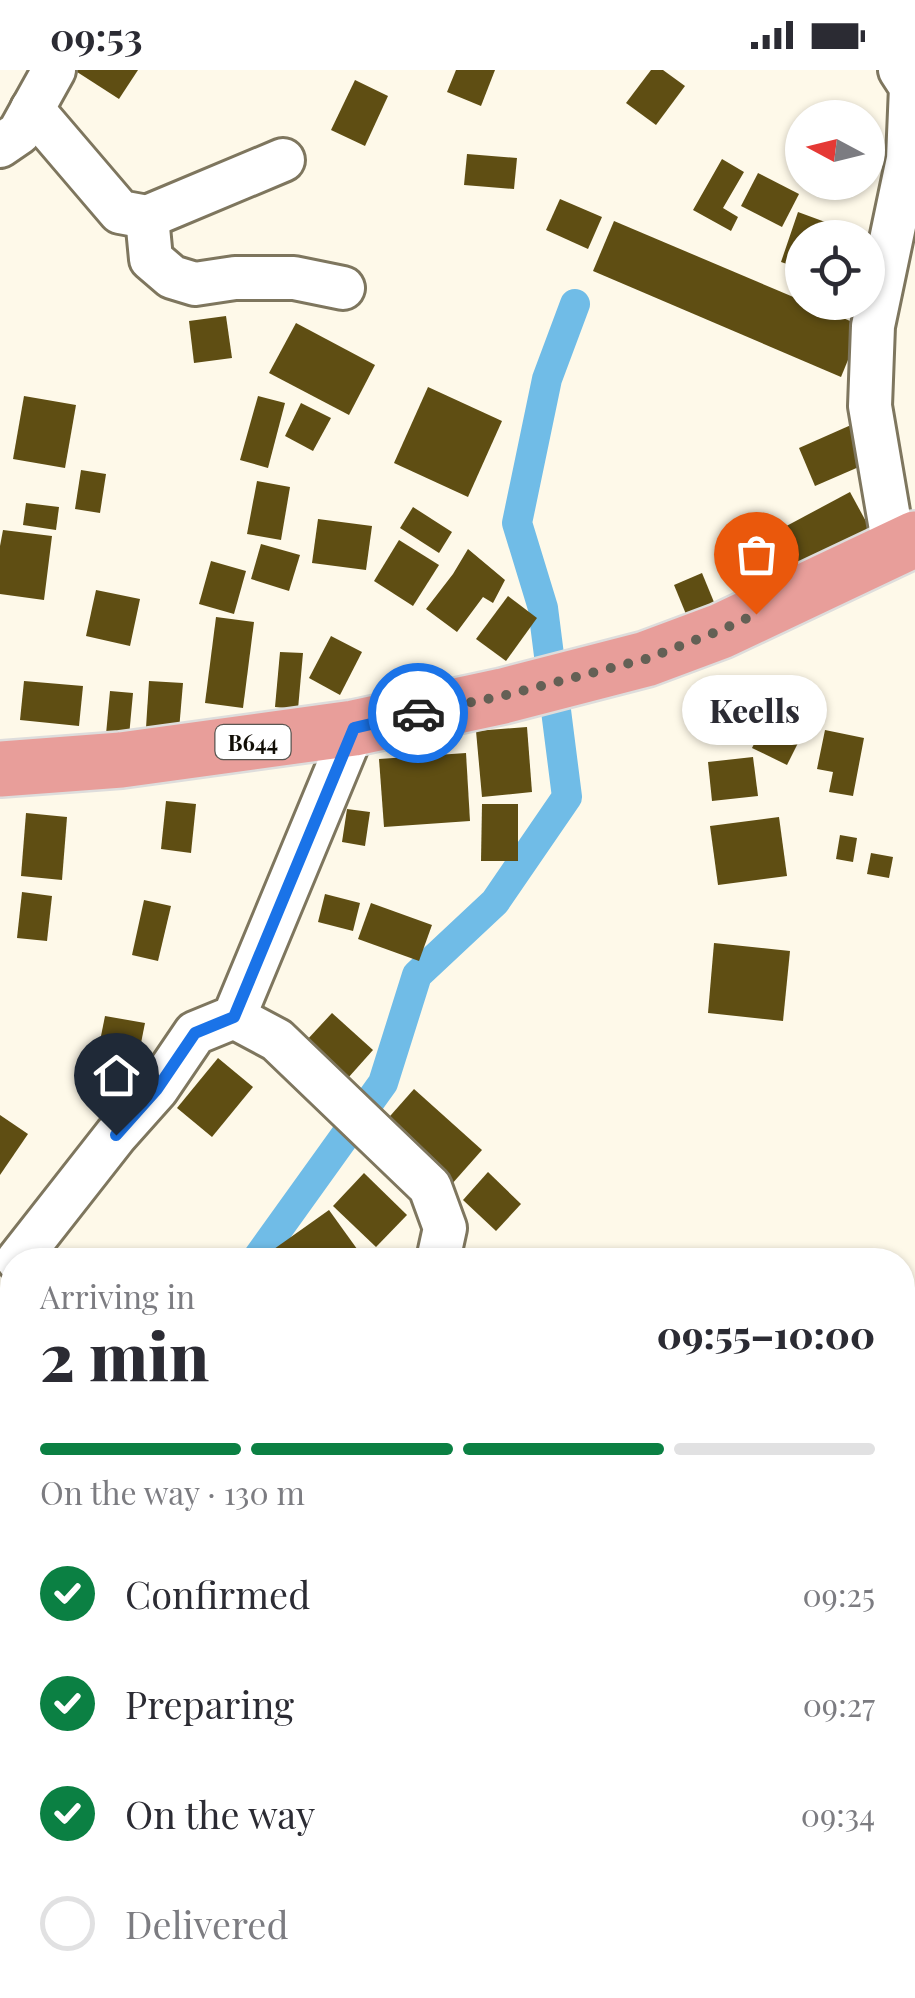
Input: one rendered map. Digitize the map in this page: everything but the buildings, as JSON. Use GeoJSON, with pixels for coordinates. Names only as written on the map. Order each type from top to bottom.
{"type":"FeatureCollection","features":[{"type":"Feature","properties":{"kind":"main road","name":"B644"},"geometry":{"type":"LineString","coordinates":[[0,769],[121,760],[354,728],[502,696],[646,659],[721,630],[904,543]]}},
{"type":"Feature","properties":{"kind":"street"},"geometry":{"type":"LineString","coordinates":[[900,70],[911,87],[908,159],[873,326],[870,406],[904,543]]}},
{"type":"Feature","properties":{"kind":"street"},"geometry":{"type":"LineString","coordinates":[[0,146],[19,133],[35,86]]}},
{"type":"Feature","properties":{"kind":"street"},"geometry":{"type":"LineString","coordinates":[[35,86],[120,212],[146,217],[283,160]]}},
{"type":"Feature","properties":{"kind":"street"},"geometry":{"type":"LineString","coordinates":[[146,217],[150,259],[172,276],[195,284],[234,278],[294,278],[343,288]]}},
{"type":"Feature","properties":{"kind":"street"},"geometry":{"type":"LineString","coordinates":[[27,1248],[157,1089],[195,1033],[234,1017],[354,728]]}},
{"type":"Feature","properties":{"kind":"street"},"geometry":{"type":"LineString","coordinates":[[234,1017],[278,1040],[430,1187],[445,1228],[441,1248]]}},
{"type":"Feature","properties":{"kind":"waterway"},"geometry":{"type":"LineString","coordinates":[[265,1248],[383,1083],[417,975],[495,902],[567,797],[543,608],[517,523],[547,379],[575,304]]}},
{"type":"Feature","properties":{"kind":"way so far"},"geometry":{"type":"LineString","coordinates":[[418,713],[646,659],[756,614]]}},
{"type":"Feature","properties":{"kind":"place","name":"Keells"},"geometry":{"type":"Point","coordinates":[756,614]}},
{"type":"Feature","properties":{"kind":"route"},"geometry":{"type":"LineString","coordinates":[[116,1135],[157,1089],[195,1033],[234,1017],[354,728],[418,713]]}}]}
